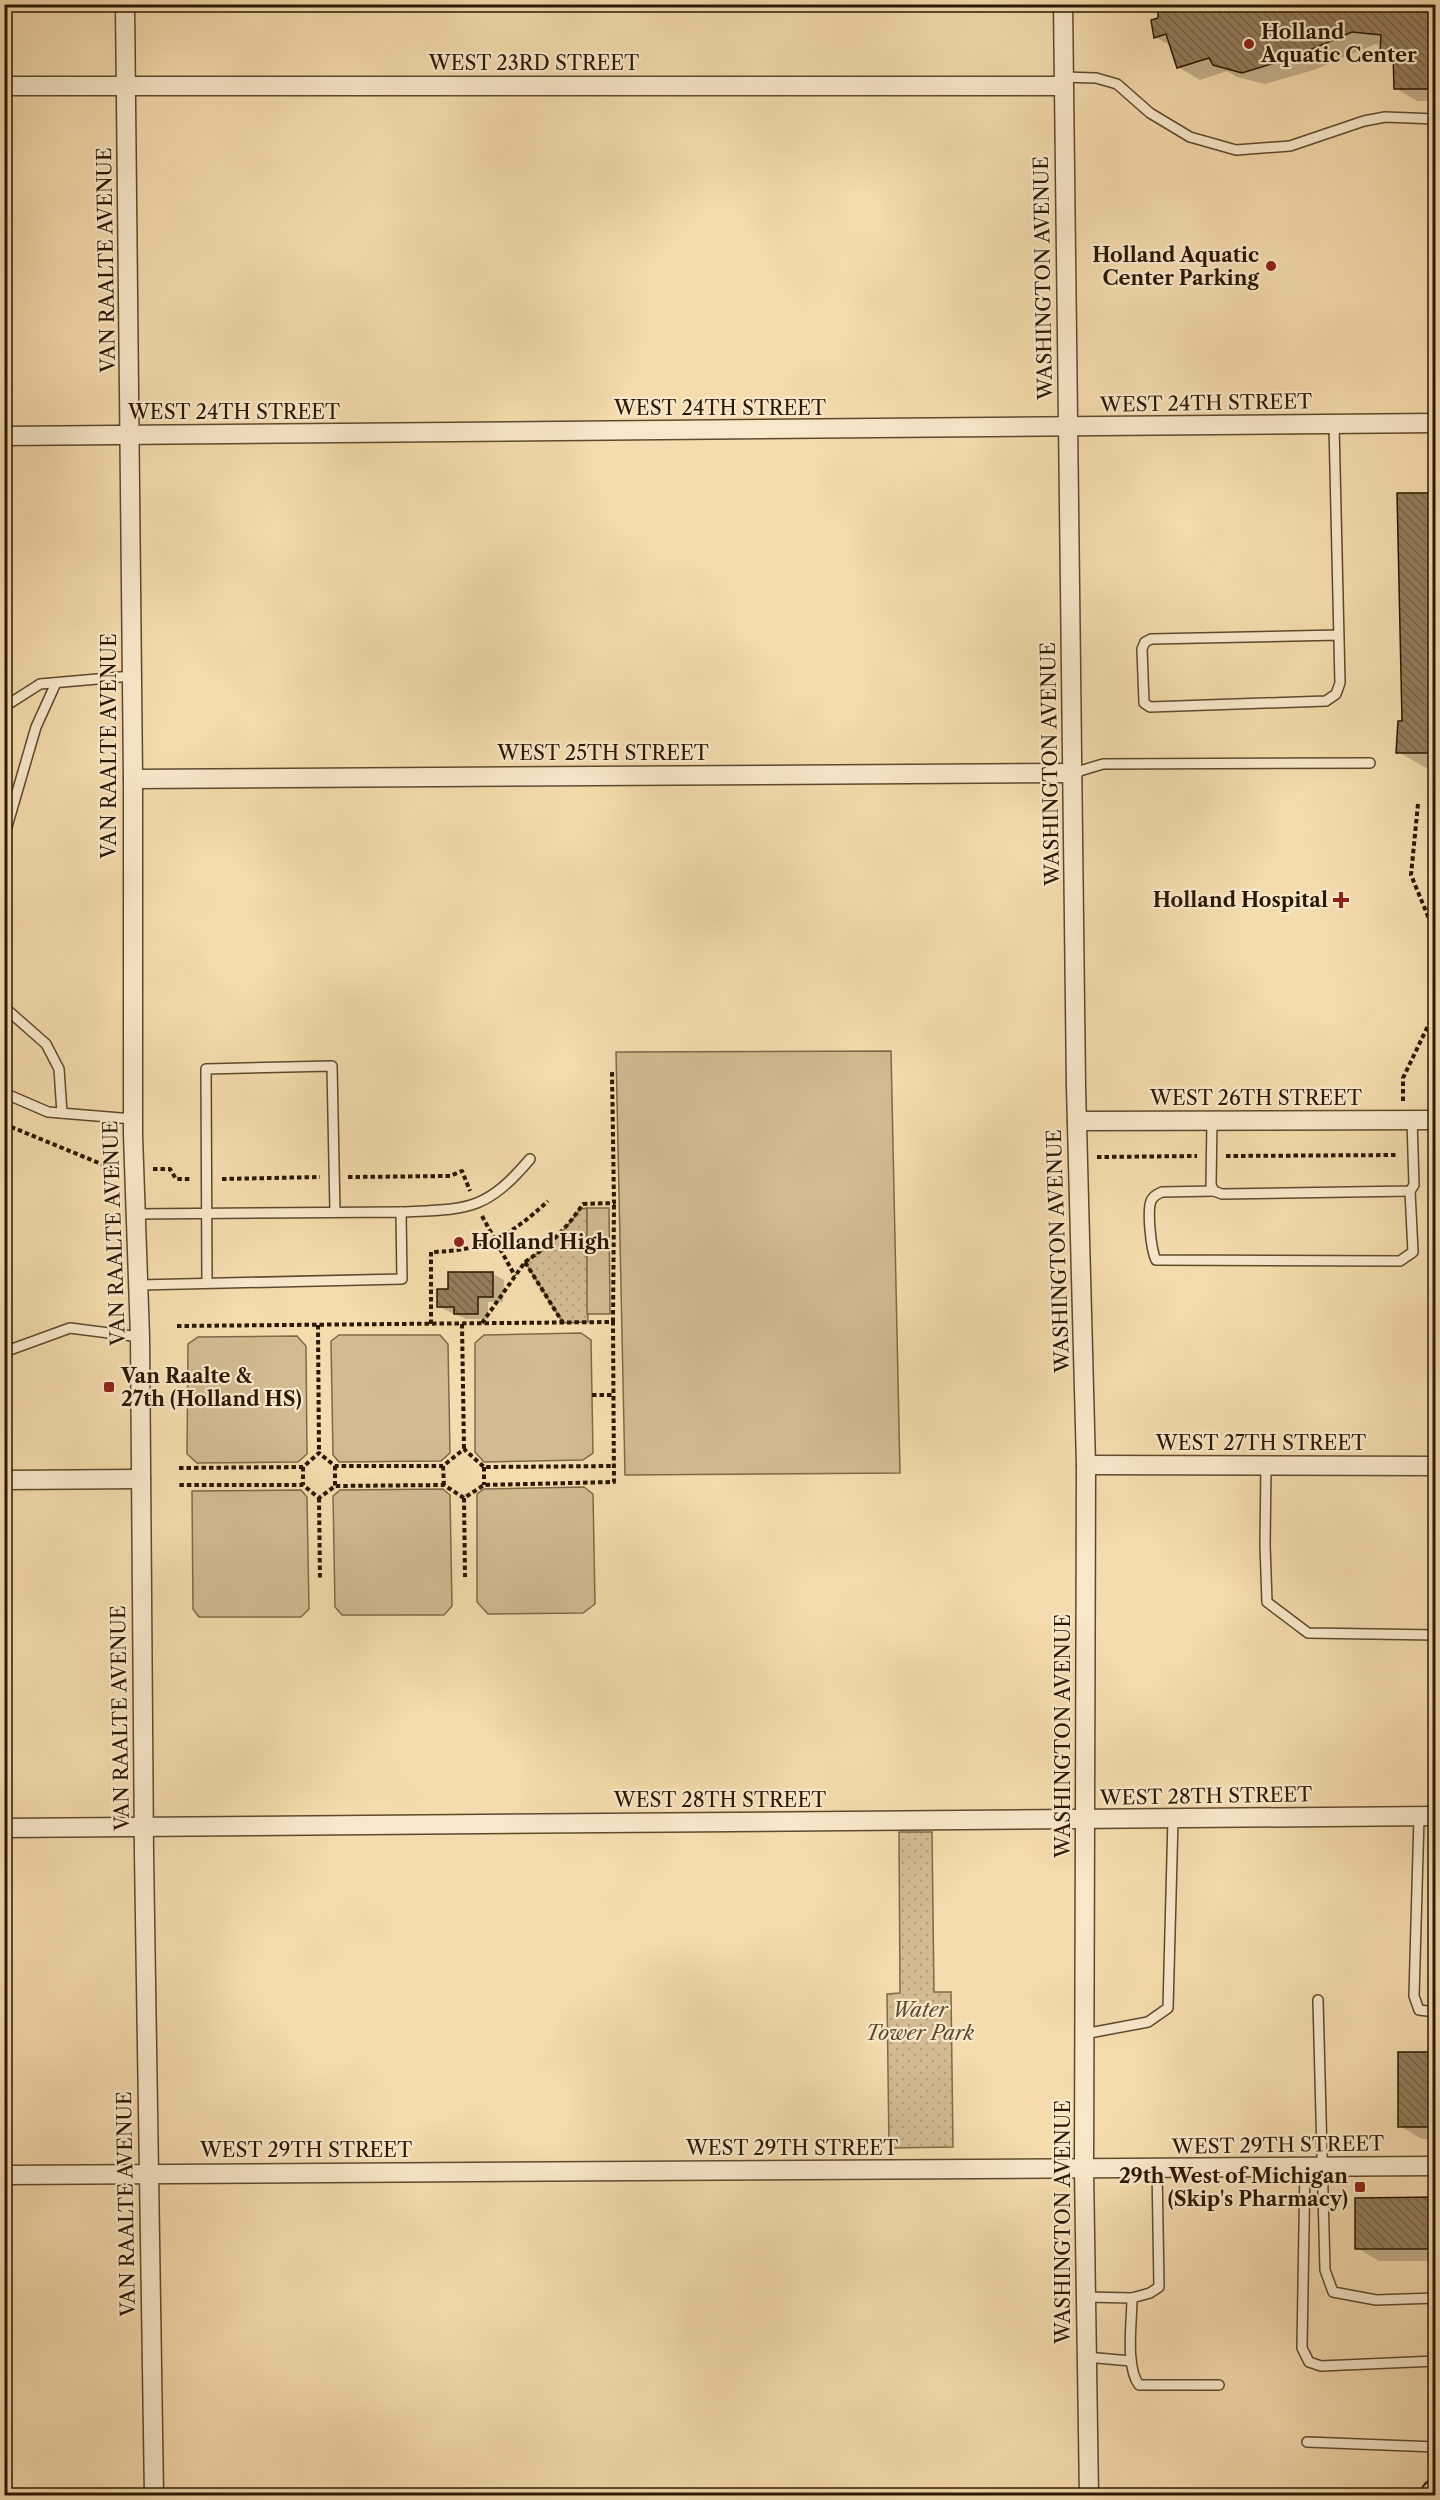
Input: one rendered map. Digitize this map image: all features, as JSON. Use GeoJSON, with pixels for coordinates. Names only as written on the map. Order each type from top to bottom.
{"type":"FeatureCollection","features":[{"type":"Feature","properties":{"kind":"street","name":"VAN RAALTE AVENUE"},"geometry":{"type":"LineString","coordinates":[[125,4],[133,779],[133,1119],[140,1337],[148,2173],[154,2496]]}},
{"type":"Feature","properties":{"kind":"street","name":"WASHINGTON AVENUE"},"geometry":{"type":"LineString","coordinates":[[1063,4],[1077,1120],[1086,1465],[1084,2169],[1089,2496]]}},
{"type":"Feature","properties":{"kind":"street","name":"WEST 23RD STREET"},"geometry":{"type":"LineString","coordinates":[[4,86],[1063,82]]}},
{"type":"Feature","properties":{"kind":"street","name":"WEST 24TH STREET"},"geometry":{"type":"LineString","coordinates":[[4,436],[1436,423]]}},
{"type":"Feature","properties":{"kind":"street","name":"WEST 25TH STREET"},"geometry":{"type":"LineString","coordinates":[[133,779],[1073,772]]}},
{"type":"Feature","properties":{"kind":"street","name":"WEST 26TH STREET"},"geometry":{"type":"LineString","coordinates":[[1077,1120],[1436,1120]]}},
{"type":"Feature","properties":{"kind":"street","name":"WEST 27TH STREET"},"geometry":{"type":"LineString","coordinates":[[1086,1465],[1436,1466]]}},
{"type":"Feature","properties":{"kind":"street"},"geometry":{"type":"LineString","coordinates":[[4,1480],[141,1479]]}},
{"type":"Feature","properties":{"kind":"street","name":"WEST 28TH STREET"},"geometry":{"type":"LineString","coordinates":[[4,1828],[1427,1817]]}},
{"type":"Feature","properties":{"kind":"street","name":"WEST 29TH STREET"},"geometry":{"type":"LineString","coordinates":[[4,2175],[1436,2166]]}},
{"type":"Feature","properties":{"kind":"lane"},"geometry":{"type":"LineString","coordinates":[[1063,82],[1096,78],[1117,84],[1150,113],[1190,137],[1236,150],[1290,146],[1364,121],[1385,117],[1436,118]]}},
{"type":"Feature","properties":{"kind":"lane"},"geometry":{"type":"LineString","coordinates":[[1334,424],[1339,635],[1340,682],[1336,694],[1326,701],[1150,707],[1144,703],[1142,649],[1145,642],[1151,639],[1339,635]]}},
{"type":"Feature","properties":{"kind":"lane"},"geometry":{"type":"LineString","coordinates":[[4,707],[40,684],[132,676]]}},
{"type":"Feature","properties":{"kind":"lane"},"geometry":{"type":"LineString","coordinates":[[4,837],[36,727],[56,682]]}},
{"type":"Feature","properties":{"kind":"lane"},"geometry":{"type":"LineString","coordinates":[[1073,772],[1103,764],[1370,763]]}},
{"type":"Feature","properties":{"kind":"lane"},"geometry":{"type":"LineString","coordinates":[[4,1007],[46,1044],[59,1069],[62,1113]]}},
{"type":"Feature","properties":{"kind":"lane"},"geometry":{"type":"LineString","coordinates":[[207,1282],[206,1069],[332,1066],[335,1212]]}},
{"type":"Feature","properties":{"kind":"lane"},"geometry":{"type":"LineString","coordinates":[[4,1093],[48,1112],[133,1119]]}},
{"type":"Feature","properties":{"kind":"lane"},"geometry":{"type":"LineString","coordinates":[[1212,1120],[1210,1185],[1214,1191]]}},
{"type":"Feature","properties":{"kind":"lane"},"geometry":{"type":"LineString","coordinates":[[1408,1120],[1414,1185],[1410,1191],[1413,1252],[1400,1261],[1156,1260],[1152,1252],[1150,1202],[1155,1195],[1162,1192],[1214,1191],[1222,1194],[1410,1191]]}},
{"type":"Feature","properties":{"kind":"lane"},"geometry":{"type":"LineString","coordinates":[[136,1214],[401,1212],[458,1209],[476,1205],[498,1191],[530,1159]]}},
{"type":"Feature","properties":{"kind":"lane"},"geometry":{"type":"LineString","coordinates":[[139,1285],[402,1279],[401,1212]]}},
{"type":"Feature","properties":{"kind":"lane"},"geometry":{"type":"LineString","coordinates":[[4,1352],[70,1328],[140,1337]]}},
{"type":"Feature","properties":{"kind":"lane"},"geometry":{"type":"LineString","coordinates":[[1266,1467],[1267,1602],[1308,1633],[1436,1635]]}},
{"type":"Feature","properties":{"kind":"lane"},"geometry":{"type":"LineString","coordinates":[[1427,1817],[1414,1996],[1419,2010],[1436,2012]]}},
{"type":"Feature","properties":{"kind":"lane"},"geometry":{"type":"LineString","coordinates":[[1084,2034],[1148,2022],[1168,2008],[1173,1819]]}},
{"type":"Feature","properties":{"kind":"lane"},"geometry":{"type":"LineString","coordinates":[[1318,2000],[1314,2167],[1302,2348],[1309,2362],[1321,2366],[1436,2361]]}},
{"type":"Feature","properties":{"kind":"lane"},"geometry":{"type":"LineString","coordinates":[[1314,2167],[1325,2270],[1333,2292],[1376,2300],[1436,2298]]}},
{"type":"Feature","properties":{"kind":"lane"},"geometry":{"type":"LineString","coordinates":[[1086,2297],[1132,2298],[1150,2293],[1159,2287],[1157,2168]]}},
{"type":"Feature","properties":{"kind":"lane"},"geometry":{"type":"LineString","coordinates":[[1132,2298],[1131,2361],[1133,2378],[1139,2385],[1219,2385]]}},
{"type":"Feature","properties":{"kind":"lane"},"geometry":{"type":"LineString","coordinates":[[1086,2357],[1131,2361]]}},
{"type":"Feature","properties":{"kind":"lane"},"geometry":{"type":"LineString","coordinates":[[1307,2442],[1436,2447]]}},
{"type":"Feature","properties":{"kind":"path"},"geometry":{"type":"LineString","coordinates":[[1418,804],[1411,875],[1432,926],[1436,961]]}},
{"type":"Feature","properties":{"kind":"path"},"geometry":{"type":"LineString","coordinates":[[1078,1157],[1399,1155],[1408,1120],[1403,1078],[1436,1010]]}},
{"type":"Feature","properties":{"kind":"path"},"geometry":{"type":"LineString","coordinates":[[464,1498],[484,1485],[614,1482],[612,1072]]}},
{"type":"Feature","properties":{"kind":"path"},"geometry":{"type":"LineString","coordinates":[[4,1124],[113,1170],[170,1169],[176,1179],[450,1176],[462,1171],[476,1205],[515,1276]]}},
{"type":"Feature","properties":{"kind":"path"},"geometry":{"type":"LineString","coordinates":[[431,1324],[431,1252],[462,1252],[494,1240],[529,1219],[549,1201]]}},
{"type":"Feature","properties":{"kind":"path"},"geometry":{"type":"LineString","coordinates":[[482,1324],[525,1262],[546,1248],[558,1236],[583,1204],[614,1203]]}},
{"type":"Feature","properties":{"kind":"path"},"geometry":{"type":"LineString","coordinates":[[525,1262],[564,1323]]}},
{"type":"Feature","properties":{"kind":"path"},"geometry":{"type":"LineString","coordinates":[[177,1326],[613,1322]]}},
{"type":"Feature","properties":{"kind":"path"},"geometry":{"type":"LineString","coordinates":[[462,1324],[464,1449],[484,1467],[614,1466]]}},
{"type":"Feature","properties":{"kind":"path"},"geometry":{"type":"LineString","coordinates":[[179,1468],[303,1467],[319,1453],[318,1325]]}},
{"type":"Feature","properties":{"kind":"path"},"geometry":{"type":"LineString","coordinates":[[592,1395],[613,1395]]}},
{"type":"Feature","properties":{"kind":"path"},"geometry":{"type":"LineString","coordinates":[[319,1453],[335,1466],[443,1466],[464,1449]]}},
{"type":"Feature","properties":{"kind":"path"},"geometry":{"type":"LineString","coordinates":[[335,1466],[335,1486]]}},
{"type":"Feature","properties":{"kind":"path"},"geometry":{"type":"LineString","coordinates":[[443,1466],[444,1485]]}},
{"type":"Feature","properties":{"kind":"path"},"geometry":{"type":"LineString","coordinates":[[303,1467],[303,1485]]}},
{"type":"Feature","properties":{"kind":"path"},"geometry":{"type":"LineString","coordinates":[[484,1467],[484,1485]]}},
{"type":"Feature","properties":{"kind":"path"},"geometry":{"type":"LineString","coordinates":[[179,1485],[303,1485],[319,1498]]}},
{"type":"Feature","properties":{"kind":"path"},"geometry":{"type":"LineString","coordinates":[[319,1498],[335,1486],[444,1485],[464,1498]]}},
{"type":"Feature","properties":{"kind":"path"},"geometry":{"type":"LineString","coordinates":[[319,1498],[320,1580]]}},
{"type":"Feature","properties":{"kind":"path"},"geometry":{"type":"LineString","coordinates":[[464,1498],[465,1577]]}},
{"type":"Feature","properties":{"kind":"green space"},"geometry":{"type":"Polygon","coordinates":[[[891,1051],[900,1473],[625,1475],[616,1052],[891,1051]]]}},
{"type":"Feature","properties":{"kind":"green space"},"geometry":{"type":"Polygon","coordinates":[[[587,1208],[588,1322],[563,1323],[525,1262],[555,1238],[580,1209],[587,1208]]]}},
{"type":"Feature","properties":{"kind":"green space"},"geometry":{"type":"Polygon","coordinates":[[[587,1208],[609,1208],[610,1314],[587,1314],[587,1208]]]}},
{"type":"Feature","properties":{"kind":"green space"},"geometry":{"type":"Polygon","coordinates":[[[581,1333],[591,1340],[593,1453],[583,1460],[484,1462],[475,1452],[475,1343],[484,1335],[581,1333]]]}},
{"type":"Feature","properties":{"kind":"green space"},"geometry":{"type":"Polygon","coordinates":[[[339,1335],[440,1335],[448,1344],[450,1453],[441,1461],[339,1462],[333,1455],[331,1341],[339,1335]]]}},
{"type":"Feature","properties":{"kind":"green space"},"geometry":{"type":"Polygon","coordinates":[[[297,1336],[306,1346],[307,1454],[298,1462],[197,1463],[187,1454],[188,1344],[198,1337],[297,1336]]]}},
{"type":"Feature","properties":{"kind":"green space"},"geometry":{"type":"Polygon","coordinates":[[[584,1487],[593,1494],[595,1604],[583,1613],[488,1614],[477,1602],[477,1494],[484,1489],[584,1487]]]}},
{"type":"Feature","properties":{"kind":"green space"},"geometry":{"type":"Polygon","coordinates":[[[443,1489],[450,1495],[452,1606],[444,1615],[342,1615],[335,1607],[333,1496],[340,1490],[443,1489]]]}},
{"type":"Feature","properties":{"kind":"green space"},"geometry":{"type":"Polygon","coordinates":[[[301,1490],[307,1497],[309,1609],[301,1617],[199,1617],[193,1609],[192,1491],[301,1490]]]}},
{"type":"Feature","properties":{"kind":"green space","name":"Water Tower Park"},"geometry":{"type":"Polygon","coordinates":[[[899,1832],[932,1832],[934,1992],[951,1992],[953,2147],[889,2148],[887,1994],[900,1993],[899,1832]]]}},
{"type":"Feature","properties":{"kind":"building","name":"Holland Aquatic Center"},"geometry":{"type":"Polygon","coordinates":[[[1158,4],[1436,4],[1436,89],[1394,89],[1393,52],[1380,52],[1381,35],[1352,32],[1291,58],[1242,73],[1213,65],[1209,58],[1177,68],[1166,34],[1154,38],[1151,20],[1158,18],[1158,4]]]}},
{"type":"Feature","properties":{"kind":"building"},"geometry":{"type":"Polygon","coordinates":[[[1397,493],[1436,493],[1436,753],[1396,753],[1398,721],[1402,721],[1397,493]]]}},
{"type":"Feature","properties":{"kind":"building"},"geometry":{"type":"Polygon","coordinates":[[[448,1272],[493,1272],[493,1297],[478,1297],[478,1314],[454,1314],[454,1307],[437,1307],[437,1289],[448,1289],[448,1272]]]}},
{"type":"Feature","properties":{"kind":"building"},"geometry":{"type":"Polygon","coordinates":[[[1398,2052],[1436,2052],[1436,2127],[1398,2127],[1398,2052]]]}},
{"type":"Feature","properties":{"kind":"building"},"geometry":{"type":"Polygon","coordinates":[[[1436,2197],[1436,2249],[1355,2249],[1355,2198],[1436,2197]]]}},
{"type":"Feature","properties":{"kind":"place","name":"Holland Aquatic Center"},"geometry":{"type":"Point","coordinates":[1249,44]}},
{"type":"Feature","properties":{"kind":"place","name":"Holland Aquatic Center Parking"},"geometry":{"type":"Point","coordinates":[1271,266]}},
{"type":"Feature","properties":{"kind":"place","name":"Holland Hospital"},"geometry":{"type":"Point","coordinates":[1341,900]}},
{"type":"Feature","properties":{"kind":"place","name":"Holland High"},"geometry":{"type":"Point","coordinates":[459,1242]}},
{"type":"Feature","properties":{"kind":"place","name":"Van Raalte & 27th (Holland HS)"},"geometry":{"type":"Point","coordinates":[109,1387]}},
{"type":"Feature","properties":{"kind":"place","name":"29th West of Michigan (Skip's Pharmacy)"},"geometry":{"type":"Point","coordinates":[1360,2187]}}]}
